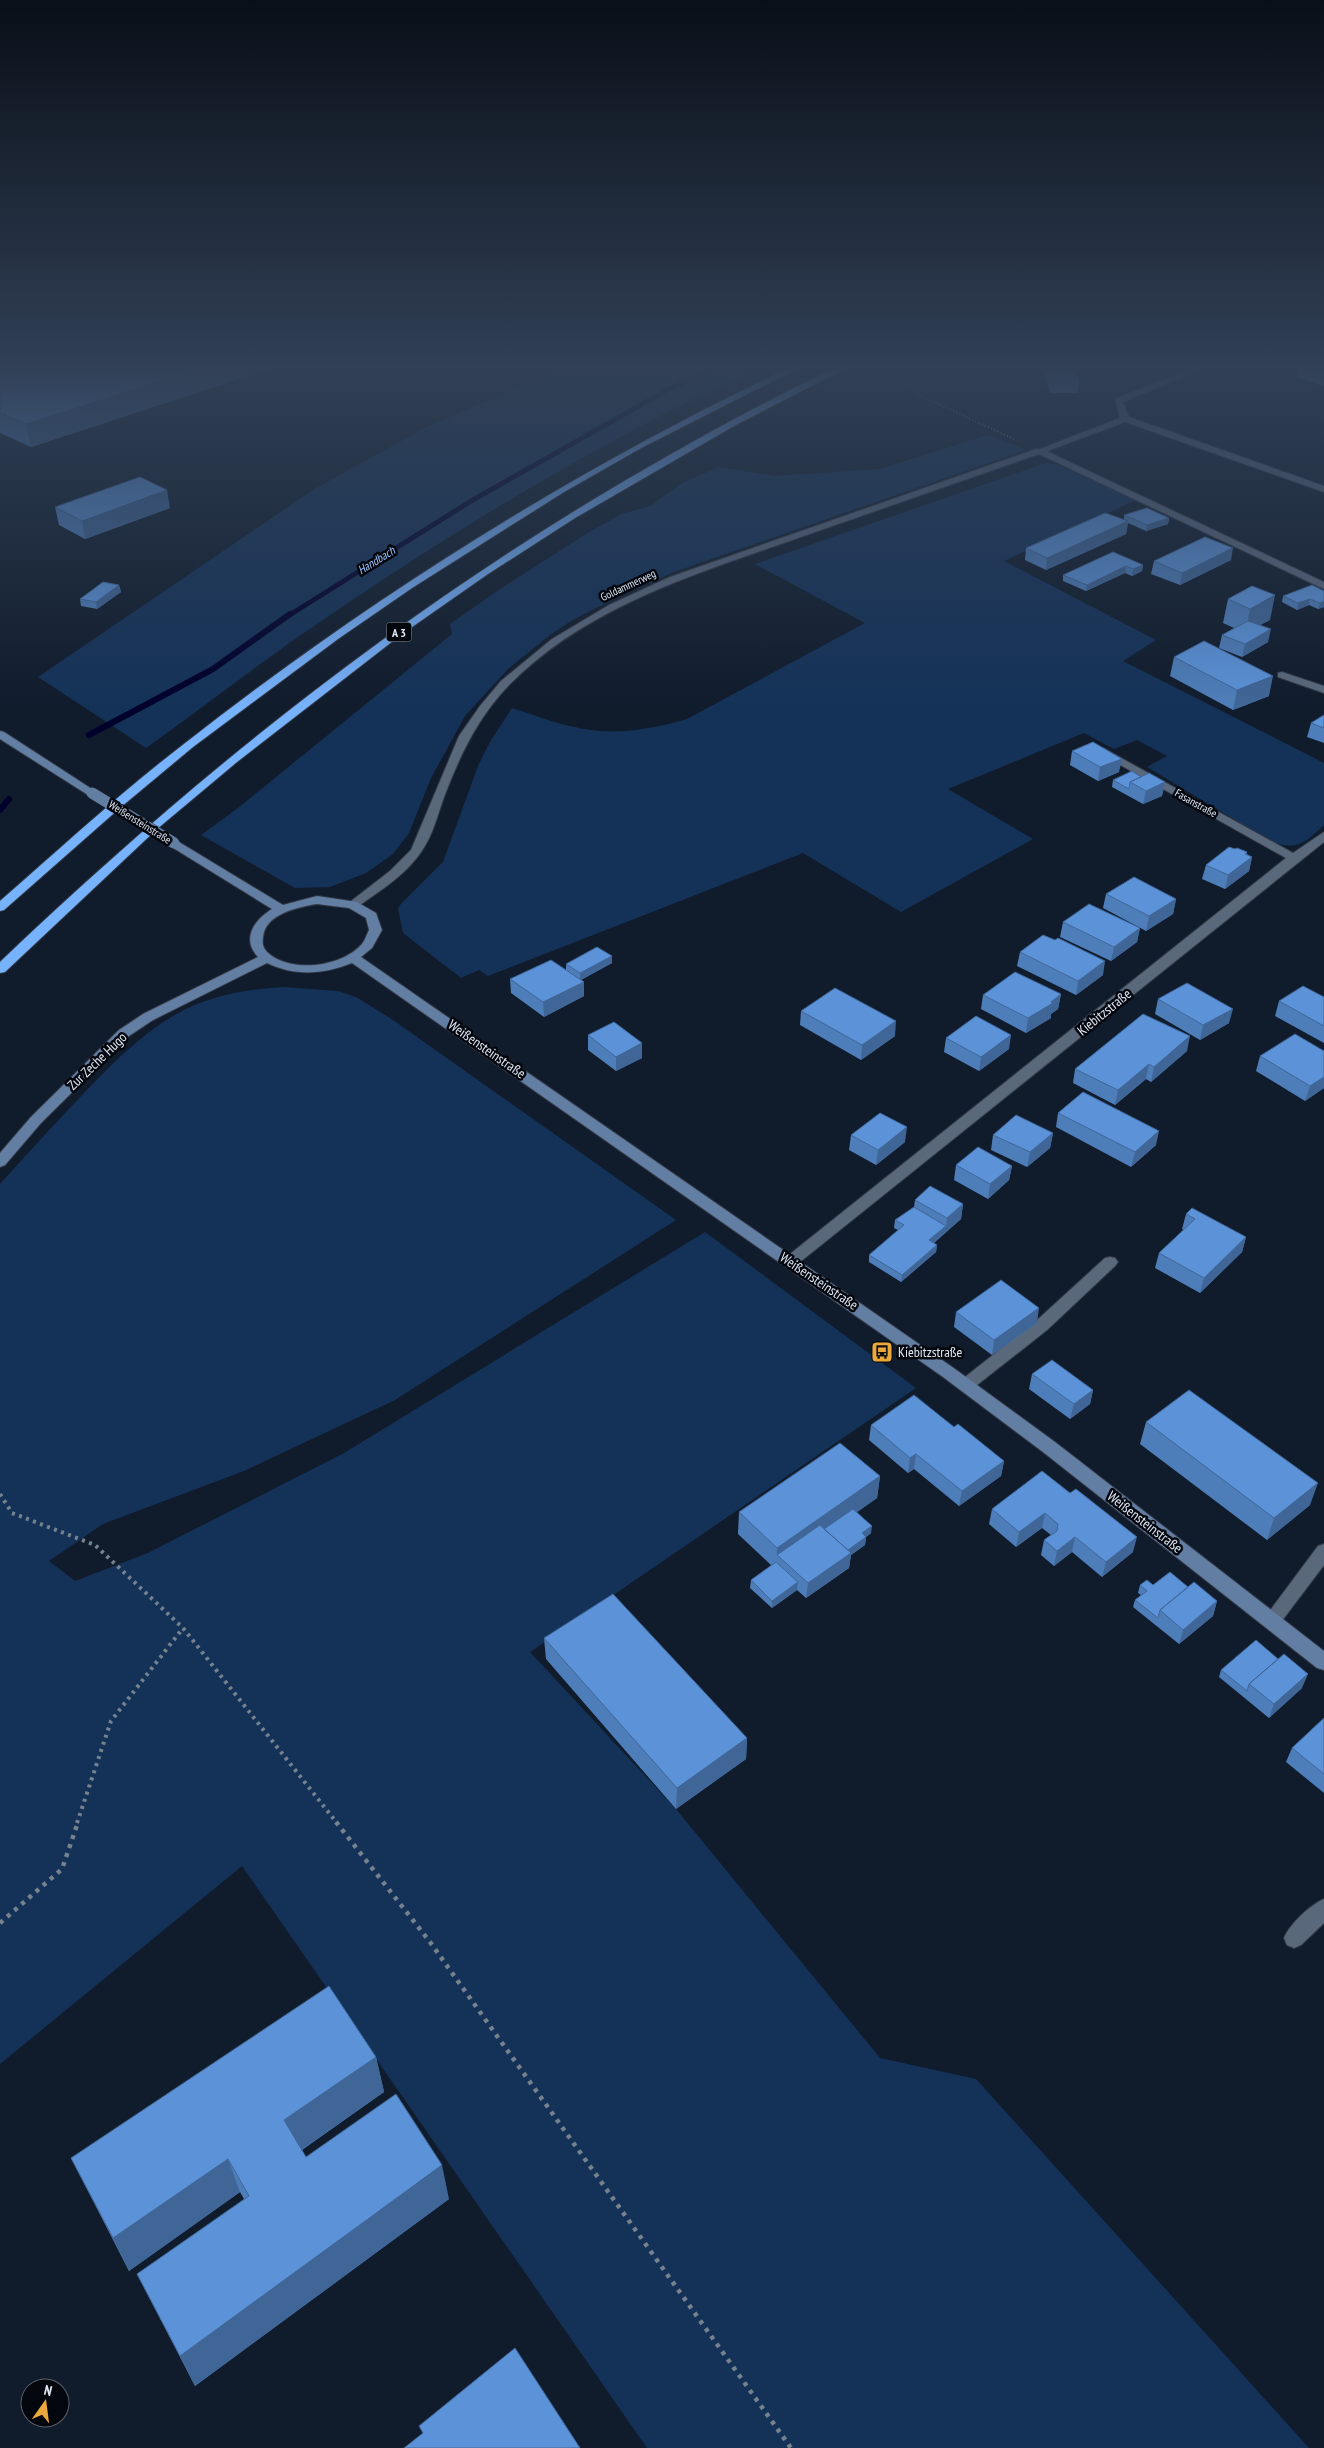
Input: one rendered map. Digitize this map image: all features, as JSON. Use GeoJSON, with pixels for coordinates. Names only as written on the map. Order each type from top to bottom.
{"type":"FeatureCollection","features":[{"type":"Feature","properties":{"kind":"highway","name":"A 3"},"geometry":{"type":"LineString","coordinates":[[0,907],[187,746],[272,682],[390,599],[476,542],[578,479]]}},
{"type":"Feature","properties":{"kind":"highway","name":"A 3"},"geometry":{"type":"LineString","coordinates":[[0,969],[48,922],[191,795],[318,692],[422,615],[516,551],[634,479]]}},
{"type":"Feature","properties":{"kind":"street","name":"Goldammerweg"},"geometry":{"type":"LineString","coordinates":[[352,905],[400,867],[415,852],[430,822],[440,792],[464,738],[477,717],[493,696],[512,677],[558,639],[616,604],[672,579],[958,479]]}},
{"type":"Feature","properties":{"kind":"street"},"geometry":{"type":"LineString","coordinates":[[1100,479],[1324,586]]}},
{"type":"Feature","properties":{"kind":"street"},"geometry":{"type":"LineString","coordinates":[[1296,479],[1324,489]]}},
{"type":"Feature","properties":{"kind":"street"},"geometry":{"type":"LineString","coordinates":[[1282,675],[1324,690]]}},
{"type":"Feature","properties":{"kind":"street","name":"Weißensteinstraße"},"geometry":{"type":"LineString","coordinates":[[0,734],[281,909]]}},
{"type":"Feature","properties":{"kind":"street","name":"Fasanstraße"},"geometry":{"type":"LineString","coordinates":[[1098,749],[1294,858]]}},
{"type":"Feature","properties":{"kind":"street","name":"Kiebitzstraße"},"geometry":{"type":"LineString","coordinates":[[790,1262],[997,1098],[1294,858],[1322,840]]}},
{"type":"Feature","properties":{"kind":"street"},"geometry":{"type":"LineString","coordinates":[[317,900],[336,901],[352,905],[369,915],[373,920],[376,930],[374,940],[366,950],[354,958],[337,965],[298,968],[280,965],[267,958],[258,949],[255,938],[258,927],[268,917],[281,909],[317,900]]}},
{"type":"Feature","properties":{"kind":"street","name":"Zur Zeche Hugo"},"geometry":{"type":"LineString","coordinates":[[0,1162],[36,1120],[124,1033],[148,1017],[267,958]]}},
{"type":"Feature","properties":{"kind":"street","name":"Weißensteinstraße"},"geometry":{"type":"LineString","coordinates":[[354,958],[548,1091],[966,1386],[1049,1447],[1324,1662]]}},
{"type":"Feature","properties":{"kind":"street"},"geometry":{"type":"LineString","coordinates":[[966,1386],[1041,1326],[1110,1262]]}},
{"type":"Feature","properties":{"kind":"street"},"geometry":{"type":"LineString","coordinates":[[1272,1621],[1324,1551]]}},
{"type":"Feature","properties":{"kind":"street"},"geometry":{"type":"LineString","coordinates":[[1294,1938],[1324,1909]]}},
{"type":"Feature","properties":{"kind":"path"},"geometry":{"type":"LineString","coordinates":[[0,1494],[12,1514],[95,1545],[183,1628],[430,1942],[791,2448]]}},
{"type":"Feature","properties":{"kind":"path"},"geometry":{"type":"LineString","coordinates":[[0,1923],[62,1869],[111,1721],[183,1628]]}},
{"type":"Feature","properties":{"kind":"shaded area"},"geometry":{"type":"Polygon","coordinates":[[[332,479],[545,479],[376,584],[256,667],[146,748],[38,677],[316,488],[332,479]]]}},
{"type":"Feature","properties":{"kind":"shaded area"},"geometry":{"type":"Polygon","coordinates":[[[690,479],[942,479],[674,572],[574,619],[550,635],[508,669],[465,716],[431,778],[409,833],[393,854],[366,873],[330,887],[295,888],[201,835],[238,808],[452,634],[450,624],[500,589],[589,532],[622,514],[650,506],[690,479]]]}},
{"type":"Feature","properties":{"kind":"shaded area"},"geometry":{"type":"Polygon","coordinates":[[[999,479],[1090,479],[1136,500],[1004,561],[1156,640],[1123,661],[1324,763],[1324,825],[1306,840],[1295,845],[1281,845],[1272,842],[1147,767],[1167,756],[1137,740],[1114,749],[1084,733],[948,789],[1033,839],[901,912],[803,853],[488,976],[479,970],[461,978],[403,933],[398,908],[443,862],[478,766],[490,742],[512,708],[554,722],[593,730],[620,731],[660,726],[687,719],[865,623],[755,564],[999,479]]]}},
{"type":"Feature","properties":{"kind":"shaded area"},"geometry":{"type":"Polygon","coordinates":[[[283,987],[338,991],[356,997],[393,1020],[676,1220],[395,1400],[244,1471],[103,1524],[49,1561],[75,1581],[148,1553],[344,1453],[705,1232],[916,1388],[530,1652],[676,1809],[880,2058],[976,2079],[1309,2448],[647,2448],[242,1866],[0,2064],[0,1184],[108,1069],[156,1027],[184,1010],[207,1000],[245,991],[283,987]]]}},
{"type":"Feature","properties":{"kind":"building"},"geometry":{"type":"Polygon","coordinates":[[[134,479],[145,479],[167,490],[82,521],[55,507],[134,479]]]}},
{"type":"Feature","properties":{"kind":"building"},"geometry":{"type":"Polygon","coordinates":[[[1147,508],[1169,518],[1147,525],[1124,515],[1147,508]]]}},
{"type":"Feature","properties":{"kind":"building"},"geometry":{"type":"Polygon","coordinates":[[[1105,513],[1128,521],[1047,558],[1026,548],[1105,513]]]}},
{"type":"Feature","properties":{"kind":"building"},"geometry":{"type":"Polygon","coordinates":[[[1205,537],[1233,548],[1182,573],[1154,561],[1205,537]]]}},
{"type":"Feature","properties":{"kind":"building"},"geometry":{"type":"Polygon","coordinates":[[[1113,552],[1143,565],[1133,569],[1126,566],[1087,585],[1063,575],[1113,552]]]}},
{"type":"Feature","properties":{"kind":"building"},"geometry":{"type":"Polygon","coordinates":[[[103,582],[119,585],[96,602],[80,599],[103,582]]]}},
{"type":"Feature","properties":{"kind":"building"},"geometry":{"type":"Polygon","coordinates":[[[1312,585],[1324,591],[1324,601],[1320,603],[1310,599],[1298,603],[1283,596],[1312,585]]]}},
{"type":"Feature","properties":{"kind":"building"},"geometry":{"type":"Polygon","coordinates":[[[1252,586],[1275,595],[1250,609],[1228,599],[1252,586]]]}},
{"type":"Feature","properties":{"kind":"building"},"geometry":{"type":"Polygon","coordinates":[[[1248,621],[1271,629],[1245,644],[1222,635],[1248,621]]]}},
{"type":"Feature","properties":{"kind":"building"},"geometry":{"type":"Polygon","coordinates":[[[1204,641],[1273,676],[1237,690],[1174,657],[1204,641]]]}},
{"type":"Feature","properties":{"kind":"building"},"geometry":{"type":"Polygon","coordinates":[[[1324,715],[1324,728],[1311,723],[1324,715]]]}},
{"type":"Feature","properties":{"kind":"building"},"geometry":{"type":"Polygon","coordinates":[[[1093,742],[1122,759],[1100,767],[1072,751],[1093,742]]]}},
{"type":"Feature","properties":{"kind":"building"},"geometry":{"type":"Polygon","coordinates":[[[1132,771],[1141,777],[1130,782],[1129,789],[1113,780],[1132,771]]]}},
{"type":"Feature","properties":{"kind":"building"},"geometry":{"type":"Polygon","coordinates":[[[1149,773],[1165,782],[1146,791],[1130,782],[1149,773]]]}},
{"type":"Feature","properties":{"kind":"building"},"geometry":{"type":"Polygon","coordinates":[[[1229,847],[1247,852],[1245,854],[1252,857],[1228,875],[1206,865],[1229,847]]]}},
{"type":"Feature","properties":{"kind":"building"},"geometry":{"type":"Polygon","coordinates":[[[1134,877],[1176,899],[1149,916],[1106,894],[1134,877]]]}},
{"type":"Feature","properties":{"kind":"building"},"geometry":{"type":"Polygon","coordinates":[[[1089,904],[1140,928],[1114,947],[1063,922],[1089,904]]]}},
{"type":"Feature","properties":{"kind":"building"},"geometry":{"type":"Polygon","coordinates":[[[1043,935],[1055,940],[1058,938],[1105,961],[1078,981],[1020,952],[1043,935]]]}},
{"type":"Feature","properties":{"kind":"building"},"geometry":{"type":"Polygon","coordinates":[[[597,947],[612,956],[580,973],[566,964],[597,947]]]}},
{"type":"Feature","properties":{"kind":"building"},"geometry":{"type":"Polygon","coordinates":[[[551,960],[584,982],[543,1002],[510,979],[551,960]]]}},
{"type":"Feature","properties":{"kind":"building"},"geometry":{"type":"Polygon","coordinates":[[[1015,972],[1061,994],[1051,1002],[1053,1003],[1028,1018],[983,995],[1015,972]]]}},
{"type":"Feature","properties":{"kind":"building"},"geometry":{"type":"Polygon","coordinates":[[[1187,983],[1233,1009],[1203,1025],[1158,999],[1187,983]]]}},
{"type":"Feature","properties":{"kind":"building"},"geometry":{"type":"Polygon","coordinates":[[[1303,986],[1324,997],[1324,1026],[1279,1001],[1303,986]]]}},
{"type":"Feature","properties":{"kind":"building"},"geometry":{"type":"Polygon","coordinates":[[[835,988],[896,1021],[862,1045],[801,1011],[835,988]]]}},
{"type":"Feature","properties":{"kind":"building"},"geometry":{"type":"Polygon","coordinates":[[[1143,1014],[1190,1036],[1154,1067],[1149,1064],[1118,1090],[1075,1069],[1143,1014]]]}},
{"type":"Feature","properties":{"kind":"building"},"geometry":{"type":"Polygon","coordinates":[[[976,1016],[1011,1035],[981,1057],[946,1038],[976,1016]]]}},
{"type":"Feature","properties":{"kind":"building"},"geometry":{"type":"Polygon","coordinates":[[[614,1022],[642,1043],[616,1057],[588,1035],[614,1022]]]}},
{"type":"Feature","properties":{"kind":"building"},"geometry":{"type":"Polygon","coordinates":[[[1295,1034],[1324,1051],[1324,1077],[1310,1086],[1260,1056],[1295,1034]]]}},
{"type":"Feature","properties":{"kind":"building"},"geometry":{"type":"Polygon","coordinates":[[[1083,1092],[1159,1131],[1135,1152],[1058,1113],[1083,1092]]]}},
{"type":"Feature","properties":{"kind":"building"},"geometry":{"type":"Polygon","coordinates":[[[880,1113],[907,1127],[878,1150],[851,1135],[880,1113]]]}},
{"type":"Feature","properties":{"kind":"building"},"geometry":{"type":"Polygon","coordinates":[[[1016,1115],[1053,1133],[1030,1152],[993,1135],[1016,1115]]]}},
{"type":"Feature","properties":{"kind":"building"},"geometry":{"type":"Polygon","coordinates":[[[978,1147],[1012,1166],[990,1184],[956,1165],[978,1147]]]}},
{"type":"Feature","properties":{"kind":"building"},"geometry":{"type":"Polygon","coordinates":[[[930,1186],[963,1204],[947,1218],[915,1200],[930,1186]]]}},
{"type":"Feature","properties":{"kind":"building"},"geometry":{"type":"Polygon","coordinates":[[[914,1207],[946,1226],[929,1240],[937,1245],[902,1275],[869,1255],[904,1225],[895,1220],[914,1207]]]}},
{"type":"Feature","properties":{"kind":"building"},"geometry":{"type":"Polygon","coordinates":[[[1192,1208],[1246,1237],[1204,1278],[1159,1253],[1195,1219],[1186,1214],[1192,1208]]]}},
{"type":"Feature","properties":{"kind":"building"},"geometry":{"type":"Polygon","coordinates":[[[1001,1280],[1039,1308],[994,1340],[956,1312],[1001,1280]]]}},
{"type":"Feature","properties":{"kind":"building"},"geometry":{"type":"Polygon","coordinates":[[[1052,1360],[1093,1390],[1074,1404],[1032,1374],[1052,1360]]]}},
{"type":"Feature","properties":{"kind":"building"},"geometry":{"type":"Polygon","coordinates":[[[1189,1390],[1318,1483],[1274,1518],[1146,1422],[1189,1390]]]}},
{"type":"Feature","properties":{"kind":"building"},"geometry":{"type":"Polygon","coordinates":[[[914,1395],[954,1427],[958,1424],[1004,1461],[962,1491],[916,1454],[910,1458],[871,1425],[914,1395]]]}},
{"type":"Feature","properties":{"kind":"building"},"geometry":{"type":"Polygon","coordinates":[[[840,1443],[880,1476],[777,1548],[739,1512],[840,1443]]]}},
{"type":"Feature","properties":{"kind":"building"},"geometry":{"type":"Polygon","coordinates":[[[1042,1471],[1070,1493],[1076,1489],[1137,1537],[1106,1562],[1075,1537],[1057,1551],[1044,1540],[1057,1531],[1058,1524],[1045,1513],[1019,1532],[992,1509],[1042,1471]]]}},
{"type":"Feature","properties":{"kind":"building"},"geometry":{"type":"Polygon","coordinates":[[[853,1509],[872,1526],[862,1533],[866,1537],[848,1550],[824,1529],[853,1509]]]}},
{"type":"Feature","properties":{"kind":"building"},"geometry":{"type":"Polygon","coordinates":[[[820,1525],[851,1553],[808,1583],[777,1555],[820,1525]]]}},
{"type":"Feature","properties":{"kind":"building"},"geometry":{"type":"Polygon","coordinates":[[[776,1562],[798,1582],[772,1601],[751,1580],[776,1562]]]}},
{"type":"Feature","properties":{"kind":"building"},"geometry":{"type":"Polygon","coordinates":[[[1170,1572],[1188,1587],[1160,1610],[1158,1618],[1135,1600],[1147,1591],[1140,1585],[1147,1580],[1153,1585],[1170,1572]]]}},
{"type":"Feature","properties":{"kind":"building"},"geometry":{"type":"Polygon","coordinates":[[[1194,1582],[1217,1601],[1183,1630],[1160,1610],[1194,1582]]]}},
{"type":"Feature","properties":{"kind":"building"},"geometry":{"type":"Polygon","coordinates":[[[613,1594],[747,1738],[677,1788],[544,1638],[613,1594]]]}},
{"type":"Feature","properties":{"kind":"building"},"geometry":{"type":"Polygon","coordinates":[[[1256,1640],[1278,1659],[1249,1684],[1247,1691],[1221,1670],[1256,1640]]]}},
{"type":"Feature","properties":{"kind":"building"},"geometry":{"type":"Polygon","coordinates":[[[1284,1654],[1308,1674],[1274,1704],[1249,1684],[1284,1654]]]}},
{"type":"Feature","properties":{"kind":"building"},"geometry":{"type":"Polygon","coordinates":[[[1324,1718],[1324,1774],[1292,1748],[1324,1718]]]}},
{"type":"Feature","properties":{"kind":"building"},"geometry":{"type":"Polygon","coordinates":[[[329,1986],[376,2057],[284,2120],[306,2157],[396,2094],[442,2165],[180,2356],[137,2274],[249,2196],[228,2159],[113,2238],[71,2158],[329,1986]]]}},
{"type":"Feature","properties":{"kind":"building"},"geometry":{"type":"Polygon","coordinates":[[[515,2348],[580,2448],[404,2448],[423,2433],[419,2426],[515,2348]]]}},
{"type":"Feature","properties":{"kind":"waterway","name":"Handbach"},"geometry":{"type":"LineString","coordinates":[[288,616],[471,501],[509,479]]}},
{"type":"Feature","properties":{"kind":"waterway","name":"Handbach"},"geometry":{"type":"LineString","coordinates":[[89,735],[213,669],[290,614]]}},
{"type":"Feature","properties":{"kind":"waterway","name":"Handbach"},"geometry":{"type":"LineString","coordinates":[[0,810],[9,799]]}},
{"type":"Feature","properties":{"kind":"place","name":"Kiebitzstraße"},"geometry":{"type":"Point","coordinates":[882,1352]}}]}
